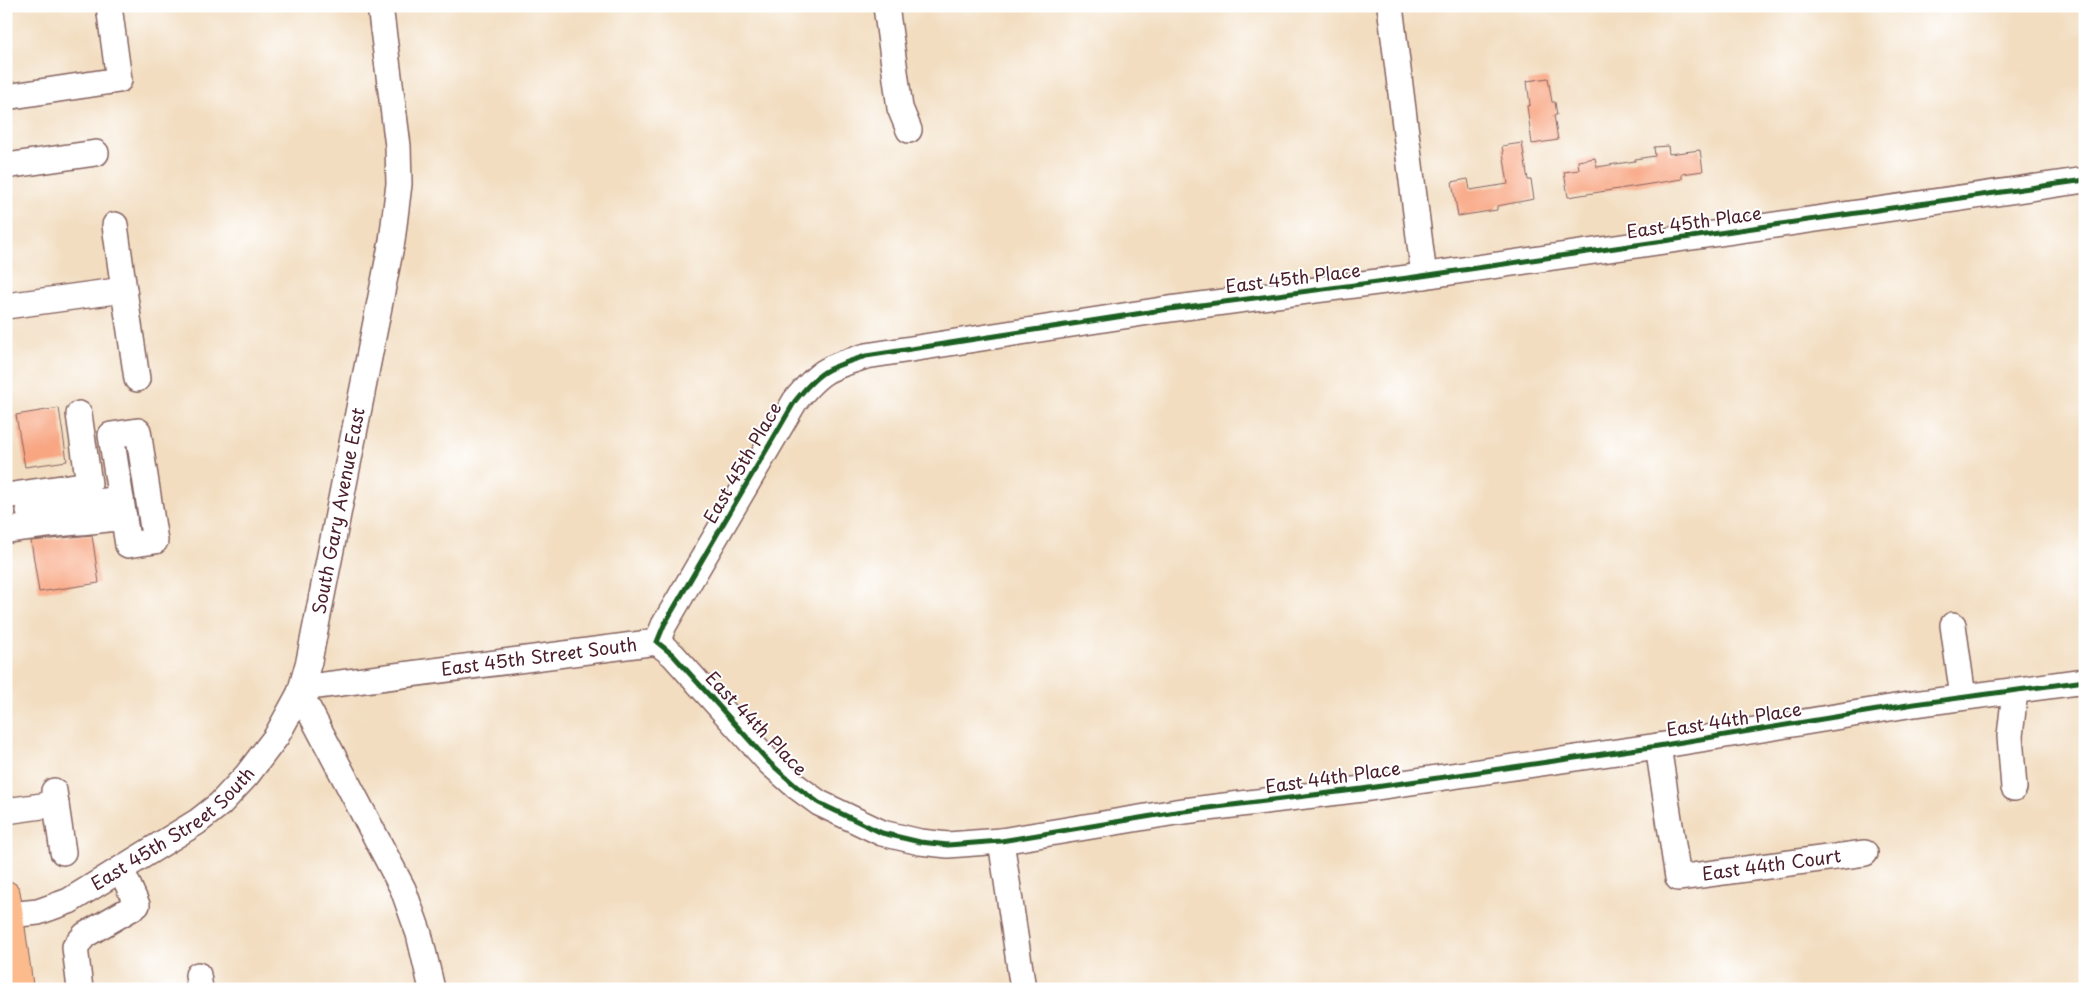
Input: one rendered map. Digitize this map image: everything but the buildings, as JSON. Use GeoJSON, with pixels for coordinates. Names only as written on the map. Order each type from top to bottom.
{"type":"FeatureCollection","features":[{"type":"Feature","properties":{"kind":"main road"},"geometry":{"type":"LineString","coordinates":[[8,918],[19,989]]}},
{"type":"Feature","properties":{"kind":"street"},"geometry":{"type":"LineString","coordinates":[[6,96],[119,80],[109,6]]}},
{"type":"Feature","properties":{"kind":"street","name":"South Gary Avenue East"},"geometry":{"type":"LineString","coordinates":[[301,691],[311,652],[392,240],[399,184],[398,146],[380,6]]}},
{"type":"Feature","properties":{"kind":"street"},"geometry":{"type":"LineString","coordinates":[[886,6],[900,108],[909,130]]}},
{"type":"Feature","properties":{"kind":"street"},"geometry":{"type":"LineString","coordinates":[[1390,6],[1424,276]]}},
{"type":"Feature","properties":{"kind":"street"},"geometry":{"type":"LineString","coordinates":[[6,166],[96,152]]}},
{"type":"Feature","properties":{"kind":"street","name":"East 45th Place"},"geometry":{"type":"LineString","coordinates":[[657,642],[664,625],[796,401],[814,377],[833,366],[866,356],[1133,314],[1424,276],[2085,180]]}},
{"type":"Feature","properties":{"kind":"street"},"geometry":{"type":"LineString","coordinates":[[115,225],[137,379]]}},
{"type":"Feature","properties":{"kind":"street"},"geometry":{"type":"LineString","coordinates":[[6,306],[125,297]]}},
{"type":"Feature","properties":{"kind":"street"},"geometry":{"type":"LineString","coordinates":[[6,322],[125,297]]}},
{"type":"Feature","properties":{"kind":"street"},"geometry":{"type":"LineString","coordinates":[[6,496],[89,484],[79,414]]}},
{"type":"Feature","properties":{"kind":"street"},"geometry":{"type":"LineString","coordinates":[[6,514],[122,508],[72,524],[49,523],[10,530],[6,528]]}},
{"type":"Feature","properties":{"kind":"street"},"geometry":{"type":"LineString","coordinates":[[1952,625],[1963,698]]}},
{"type":"Feature","properties":{"kind":"street","name":"East 45th Street South"},"geometry":{"type":"LineString","coordinates":[[8,918],[55,907],[197,822],[220,804],[247,774],[276,737],[301,691],[657,642]]}},
{"type":"Feature","properties":{"kind":"street","name":"East 44th Place"},"geometry":{"type":"LineString","coordinates":[[657,642],[673,655],[770,763],[819,803],[882,833],[920,842],[948,845],[1001,841],[1176,812],[1362,789],[2085,681]]}},
{"type":"Feature","properties":{"kind":"street"},"geometry":{"type":"LineString","coordinates":[[301,691],[404,889],[432,989]]}},
{"type":"Feature","properties":{"kind":"street"},"geometry":{"type":"LineString","coordinates":[[2014,691],[2010,736],[2014,788]]}},
{"type":"Feature","properties":{"kind":"street","name":"East 44th Court"},"geometry":{"type":"LineString","coordinates":[[1658,746],[1678,878],[1865,853]]}},
{"type":"Feature","properties":{"kind":"street"},"geometry":{"type":"LineString","coordinates":[[6,811],[55,797],[63,852]]}},
{"type":"Feature","properties":{"kind":"street"},"geometry":{"type":"LineString","coordinates":[[1001,841],[1023,989]]}},
{"type":"Feature","properties":{"kind":"street"},"geometry":{"type":"LineString","coordinates":[[80,989],[75,947],[85,935],[137,905],[121,869]]}},
{"type":"Feature","properties":{"kind":"cycle path"},"geometry":{"type":"LineString","coordinates":[[2085,180],[1408,278],[1162,310],[866,356],[853,360],[826,371],[812,382],[795,401],[664,625],[657,642],[673,655],[770,763],[797,787],[819,803],[882,833],[920,842],[948,845],[1001,841],[1176,812],[1362,789],[1658,746],[1914,704],[2085,681]]}}]}
